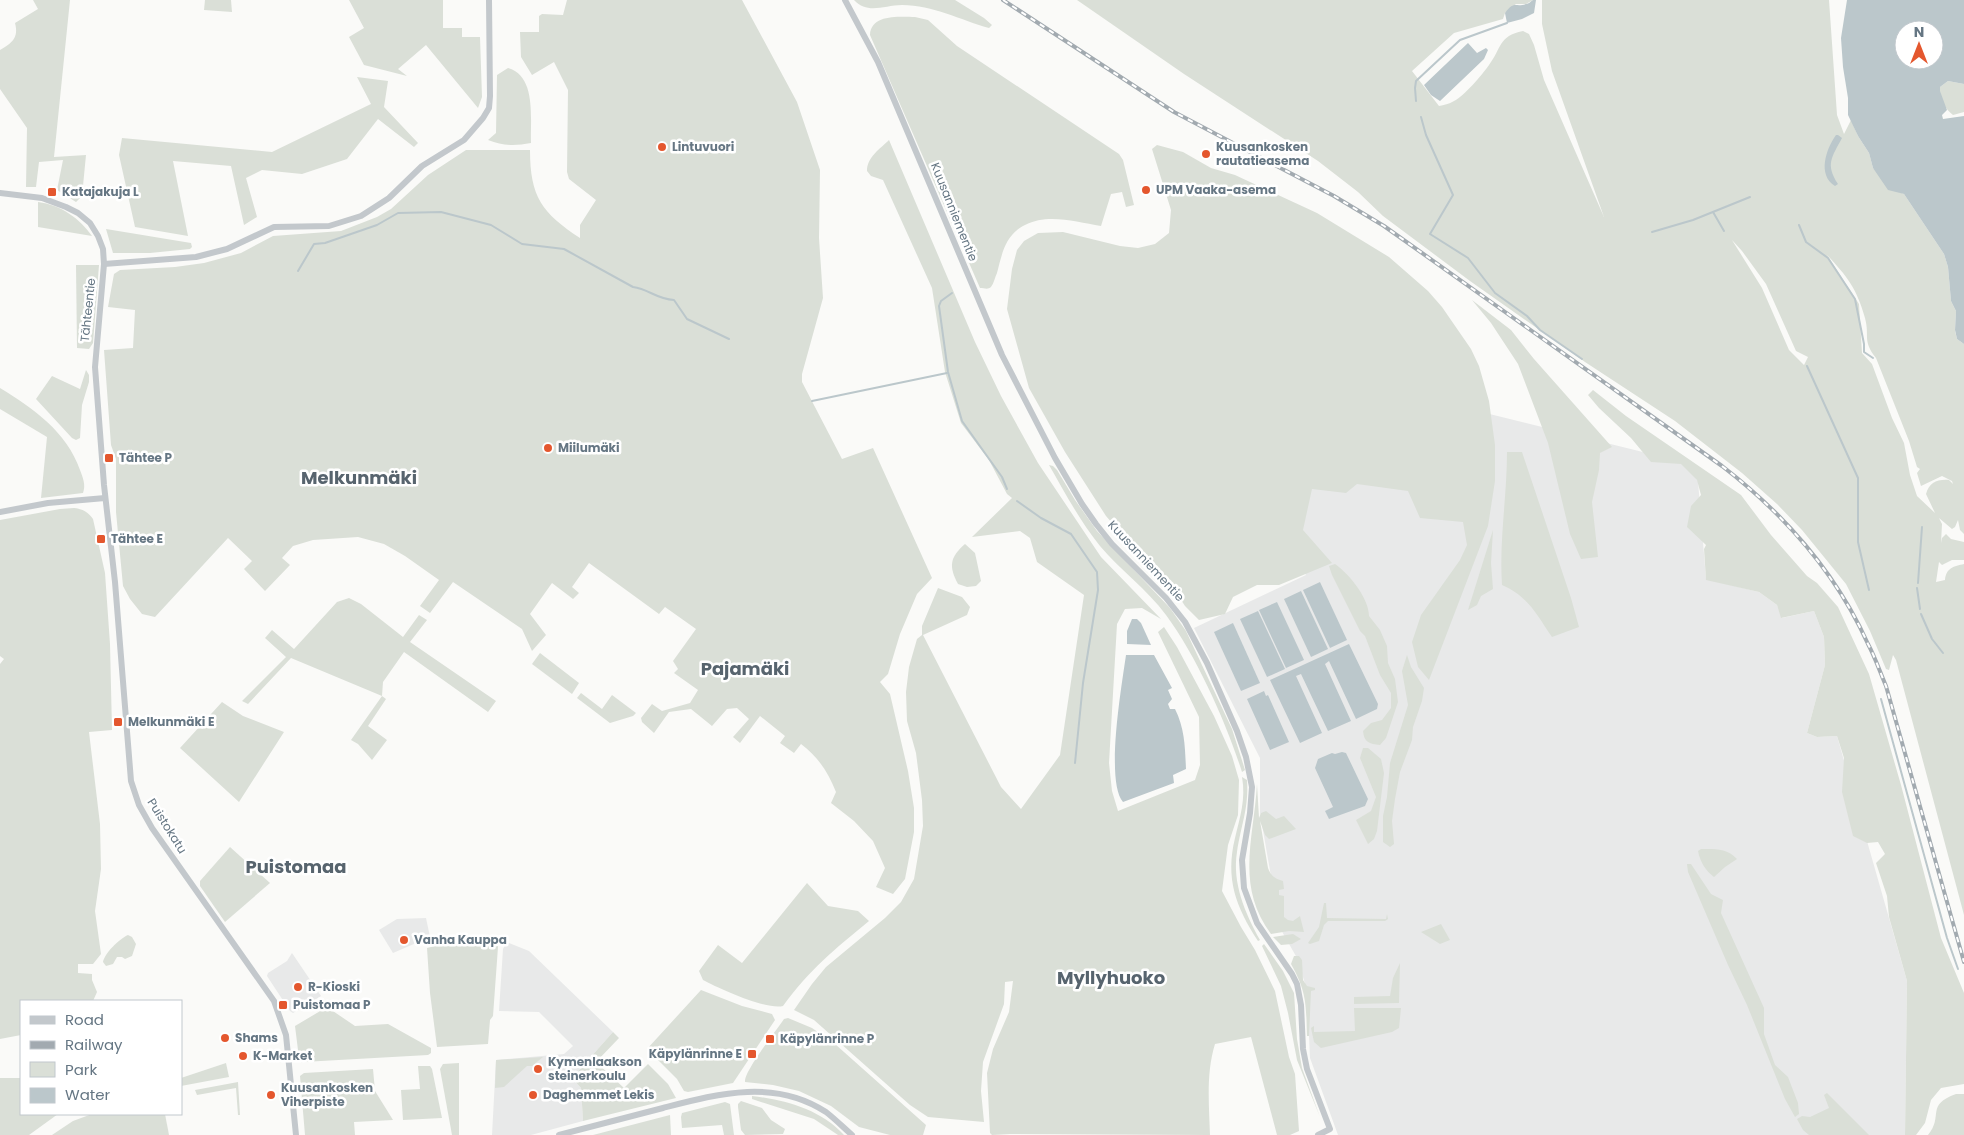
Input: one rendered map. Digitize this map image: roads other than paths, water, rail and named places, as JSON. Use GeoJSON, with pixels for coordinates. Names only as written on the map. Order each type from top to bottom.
{"type":"FeatureCollection","features":[{"type":"Feature","properties":{"kind":"street"},"geometry":{"type":"LineString","coordinates":[[104,264],[196,257],[227,249],[274,227],[329,226],[361,216],[373,210],[389,198],[422,166],[464,140],[484,118],[490,96],[489,0]]}},
{"type":"Feature","properties":{"kind":"street","name":"Kuusanniementie"},"geometry":{"type":"LineString","coordinates":[[845,0],[878,62],[1002,355],[1055,458],[1096,524],[1112,544],[1166,598],[1185,622],[1194,636],[1237,731],[1246,757],[1252,787],[1250,813],[1242,860],[1244,888],[1257,923],[1297,984],[1301,1005],[1303,1049],[1307,1068],[1330,1129],[1318,1135]]}},
{"type":"Feature","properties":{"kind":"street","name":"Tähteentie"},"geometry":{"type":"LineString","coordinates":[[0,194],[42,198],[59,203],[78,213],[90,223],[103,249],[104,264],[95,367],[105,498]]}},
{"type":"Feature","properties":{"kind":"street"},"geometry":{"type":"LineString","coordinates":[[0,512],[48,503],[105,498]]}},
{"type":"Feature","properties":{"kind":"street","name":"Puistokatu"},"geometry":{"type":"LineString","coordinates":[[105,498],[115,582],[128,758],[133,788],[139,805],[152,828],[274,1001],[286,1034],[296,1135]]}},
{"type":"Feature","properties":{"kind":"street"},"geometry":{"type":"LineString","coordinates":[[559,1135],[710,1096],[748,1091],[775,1094],[810,1104],[826,1113],[852,1135]]}},
{"type":"Feature","properties":{"kind":"water"},"geometry":{"type":"Polygon","coordinates":[[[1536,0],[1534,13],[1507,23],[1505,13],[1511,7],[1527,4],[1536,0]]]}},
{"type":"Feature","properties":{"kind":"water"},"geometry":{"type":"Polygon","coordinates":[[[1847,0],[1964,0],[1964,84],[1948,81],[1940,87],[1940,91],[1947,110],[1942,115],[1943,119],[1964,116],[1964,344],[1957,339],[1955,330],[1956,311],[1951,301],[1948,267],[1944,254],[1904,194],[1888,190],[1873,168],[1869,153],[1848,115],[1848,98],[1841,38],[1847,0]]]}},
{"type":"Feature","properties":{"kind":"water"},"geometry":{"type":"Polygon","coordinates":[[[1468,43],[1477,53],[1486,48],[1488,50],[1484,59],[1440,101],[1431,95],[1424,85],[1468,43]]]}},
{"type":"Feature","properties":{"kind":"water"},"geometry":{"type":"Polygon","coordinates":[[[1836,135],[1842,138],[1831,161],[1832,171],[1838,184],[1835,186],[1826,175],[1825,162],[1829,147],[1836,135]]]}},
{"type":"Feature","properties":{"kind":"water"},"geometry":{"type":"Polygon","coordinates":[[[1320,582],[1347,640],[1330,648],[1303,590],[1320,582]]]}},
{"type":"Feature","properties":{"kind":"water"},"geometry":{"type":"Polygon","coordinates":[[[1301,591],[1328,649],[1311,657],[1284,599],[1301,591]]]}},
{"type":"Feature","properties":{"kind":"water"},"geometry":{"type":"Polygon","coordinates":[[[1277,602],[1304,660],[1286,668],[1259,610],[1277,602]]]}},
{"type":"Feature","properties":{"kind":"water"},"geometry":{"type":"Polygon","coordinates":[[[1258,611],[1285,669],[1267,677],[1240,619],[1258,611]]]}},
{"type":"Feature","properties":{"kind":"water"},"geometry":{"type":"Polygon","coordinates":[[[1132,619],[1137,619],[1141,623],[1151,645],[1127,644],[1127,631],[1132,619]]]}},
{"type":"Feature","properties":{"kind":"water"},"geometry":{"type":"Polygon","coordinates":[[[1233,623],[1260,683],[1241,691],[1214,632],[1233,623]]]}},
{"type":"Feature","properties":{"kind":"water"},"geometry":{"type":"Polygon","coordinates":[[[1349,644],[1378,704],[1377,709],[1356,719],[1329,661],[1325,664],[1351,721],[1328,731],[1301,674],[1296,676],[1322,733],[1300,743],[1270,680],[1349,644]]]}},
{"type":"Feature","properties":{"kind":"water"},"geometry":{"type":"Polygon","coordinates":[[[1126,655],[1154,655],[1172,688],[1168,690],[1172,699],[1168,704],[1170,709],[1175,709],[1181,724],[1186,769],[1173,775],[1174,783],[1123,802],[1118,791],[1115,774],[1115,754],[1126,655]]]}},
{"type":"Feature","properties":{"kind":"water"},"geometry":{"type":"Polygon","coordinates":[[[1264,691],[1266,696],[1268,695],[1289,742],[1270,750],[1247,699],[1264,691]]]}},
{"type":"Feature","properties":{"kind":"water"},"geometry":{"type":"Polygon","coordinates":[[[1332,753],[1346,753],[1368,799],[1365,806],[1329,819],[1325,811],[1333,807],[1315,768],[1318,759],[1332,753]]]}},
{"type":"Feature","properties":{"kind":"waterway"},"geometry":{"type":"LineString","coordinates":[[1416,101],[1416,81],[1460,40],[1507,23]]}},
{"type":"Feature","properties":{"kind":"waterway"},"geometry":{"type":"LineString","coordinates":[[1421,117],[1426,135],[1453,195],[1430,234],[1468,258],[1495,293],[1527,316],[1540,330],[1582,359]]}},
{"type":"Feature","properties":{"kind":"waterway"},"geometry":{"type":"LineString","coordinates":[[1652,232],[1693,220],[1750,197]]}},
{"type":"Feature","properties":{"kind":"waterway"},"geometry":{"type":"LineString","coordinates":[[298,271],[314,244],[325,243],[377,225],[398,213],[441,212],[491,225],[522,244],[564,249],[633,287],[662,298],[674,300],[687,319],[729,339]]}},
{"type":"Feature","properties":{"kind":"waterway"},"geometry":{"type":"LineString","coordinates":[[1713,212],[1724,231]]}},
{"type":"Feature","properties":{"kind":"waterway"},"geometry":{"type":"LineString","coordinates":[[1799,225],[1806,242],[1828,258],[1855,299],[1864,352],[1873,358]]}},
{"type":"Feature","properties":{"kind":"waterway"},"geometry":{"type":"LineString","coordinates":[[952,293],[941,301],[939,306],[948,372],[962,421],[1002,477],[1007,489]]}},
{"type":"Feature","properties":{"kind":"waterway"},"geometry":{"type":"LineString","coordinates":[[1807,366],[1858,478],[1858,542],[1869,590]]}},
{"type":"Feature","properties":{"kind":"waterway"},"geometry":{"type":"LineString","coordinates":[[812,401],[947,373]]}},
{"type":"Feature","properties":{"kind":"waterway"},"geometry":{"type":"LineString","coordinates":[[1017,501],[1041,518],[1071,534],[1097,572],[1098,590],[1083,683],[1075,763]]}},
{"type":"Feature","properties":{"kind":"waterway"},"geometry":{"type":"LineString","coordinates":[[1918,583],[1922,527]]}},
{"type":"Feature","properties":{"kind":"waterway"},"geometry":{"type":"LineString","coordinates":[[1917,588],[1920,609]]}},
{"type":"Feature","properties":{"kind":"waterway"},"geometry":{"type":"LineString","coordinates":[[1921,614],[1932,639],[1943,653]]}},
{"type":"Feature","properties":{"kind":"waterway"},"geometry":{"type":"LineString","coordinates":[[1881,699],[1947,938],[1958,969]]}},
{"type":"Feature","properties":{"kind":"railway"},"geometry":{"type":"LineString","coordinates":[[1003,0],[1174,112],[1334,196],[1384,226],[1722,466],[1787,524],[1824,569],[1840,593],[1855,618],[1886,686],[1964,962]]}},
{"type":"Feature","properties":{"kind":"place","name":"Lintuvuori"},"geometry":{"type":"Point","coordinates":[662,147]}},
{"type":"Feature","properties":{"kind":"place","name":"Kuusankosken rautatieasema"},"geometry":{"type":"Point","coordinates":[1206,154]}},
{"type":"Feature","properties":{"kind":"place","name":"UPM Vaaka-asema"},"geometry":{"type":"Point","coordinates":[1146,190]}},
{"type":"Feature","properties":{"kind":"place","name":"Katajakuja L"},"geometry":{"type":"Point","coordinates":[52,192]}},
{"type":"Feature","properties":{"kind":"place","name":"Miilumäki"},"geometry":{"type":"Point","coordinates":[548,448]}},
{"type":"Feature","properties":{"kind":"place","name":"Tähtee P"},"geometry":{"type":"Point","coordinates":[109,458]}},
{"type":"Feature","properties":{"kind":"place","name":"Tähtee E"},"geometry":{"type":"Point","coordinates":[101,539]}},
{"type":"Feature","properties":{"kind":"place","name":"Melkunmäki E"},"geometry":{"type":"Point","coordinates":[118,722]}},
{"type":"Feature","properties":{"kind":"place","name":"Vanha Kauppa"},"geometry":{"type":"Point","coordinates":[404,940]}},
{"type":"Feature","properties":{"kind":"place","name":"R-Kioski"},"geometry":{"type":"Point","coordinates":[298,987]}},
{"type":"Feature","properties":{"kind":"place","name":"Puistomaa P"},"geometry":{"type":"Point","coordinates":[283,1005]}},
{"type":"Feature","properties":{"kind":"place","name":"Shams"},"geometry":{"type":"Point","coordinates":[225,1038]}},
{"type":"Feature","properties":{"kind":"place","name":"Käpylänrinne P"},"geometry":{"type":"Point","coordinates":[770,1039]}},
{"type":"Feature","properties":{"kind":"place","name":"Käpylänrinne E"},"geometry":{"type":"Point","coordinates":[752,1054]}},
{"type":"Feature","properties":{"kind":"place","name":"K-Market"},"geometry":{"type":"Point","coordinates":[243,1056]}},
{"type":"Feature","properties":{"kind":"place","name":"Kymenlaakson steinerkoulu"},"geometry":{"type":"Point","coordinates":[538,1069]}},
{"type":"Feature","properties":{"kind":"place","name":"Kuusankosken Viherpiste"},"geometry":{"type":"Point","coordinates":[271,1095]}},
{"type":"Feature","properties":{"kind":"place","name":"Daghemmet Lekis"},"geometry":{"type":"Point","coordinates":[533,1095]}},
{"type":"Feature","properties":{"kind":"district","name":"Melkunmäki"},"geometry":{"type":"Point","coordinates":[359,478]}},
{"type":"Feature","properties":{"kind":"district","name":"Pajamäki"},"geometry":{"type":"Point","coordinates":[745,669]}},
{"type":"Feature","properties":{"kind":"district","name":"Puistomaa"},"geometry":{"type":"Point","coordinates":[296,867]}},
{"type":"Feature","properties":{"kind":"district","name":"Myllyhuoko"},"geometry":{"type":"Point","coordinates":[1111,978]}}]}
